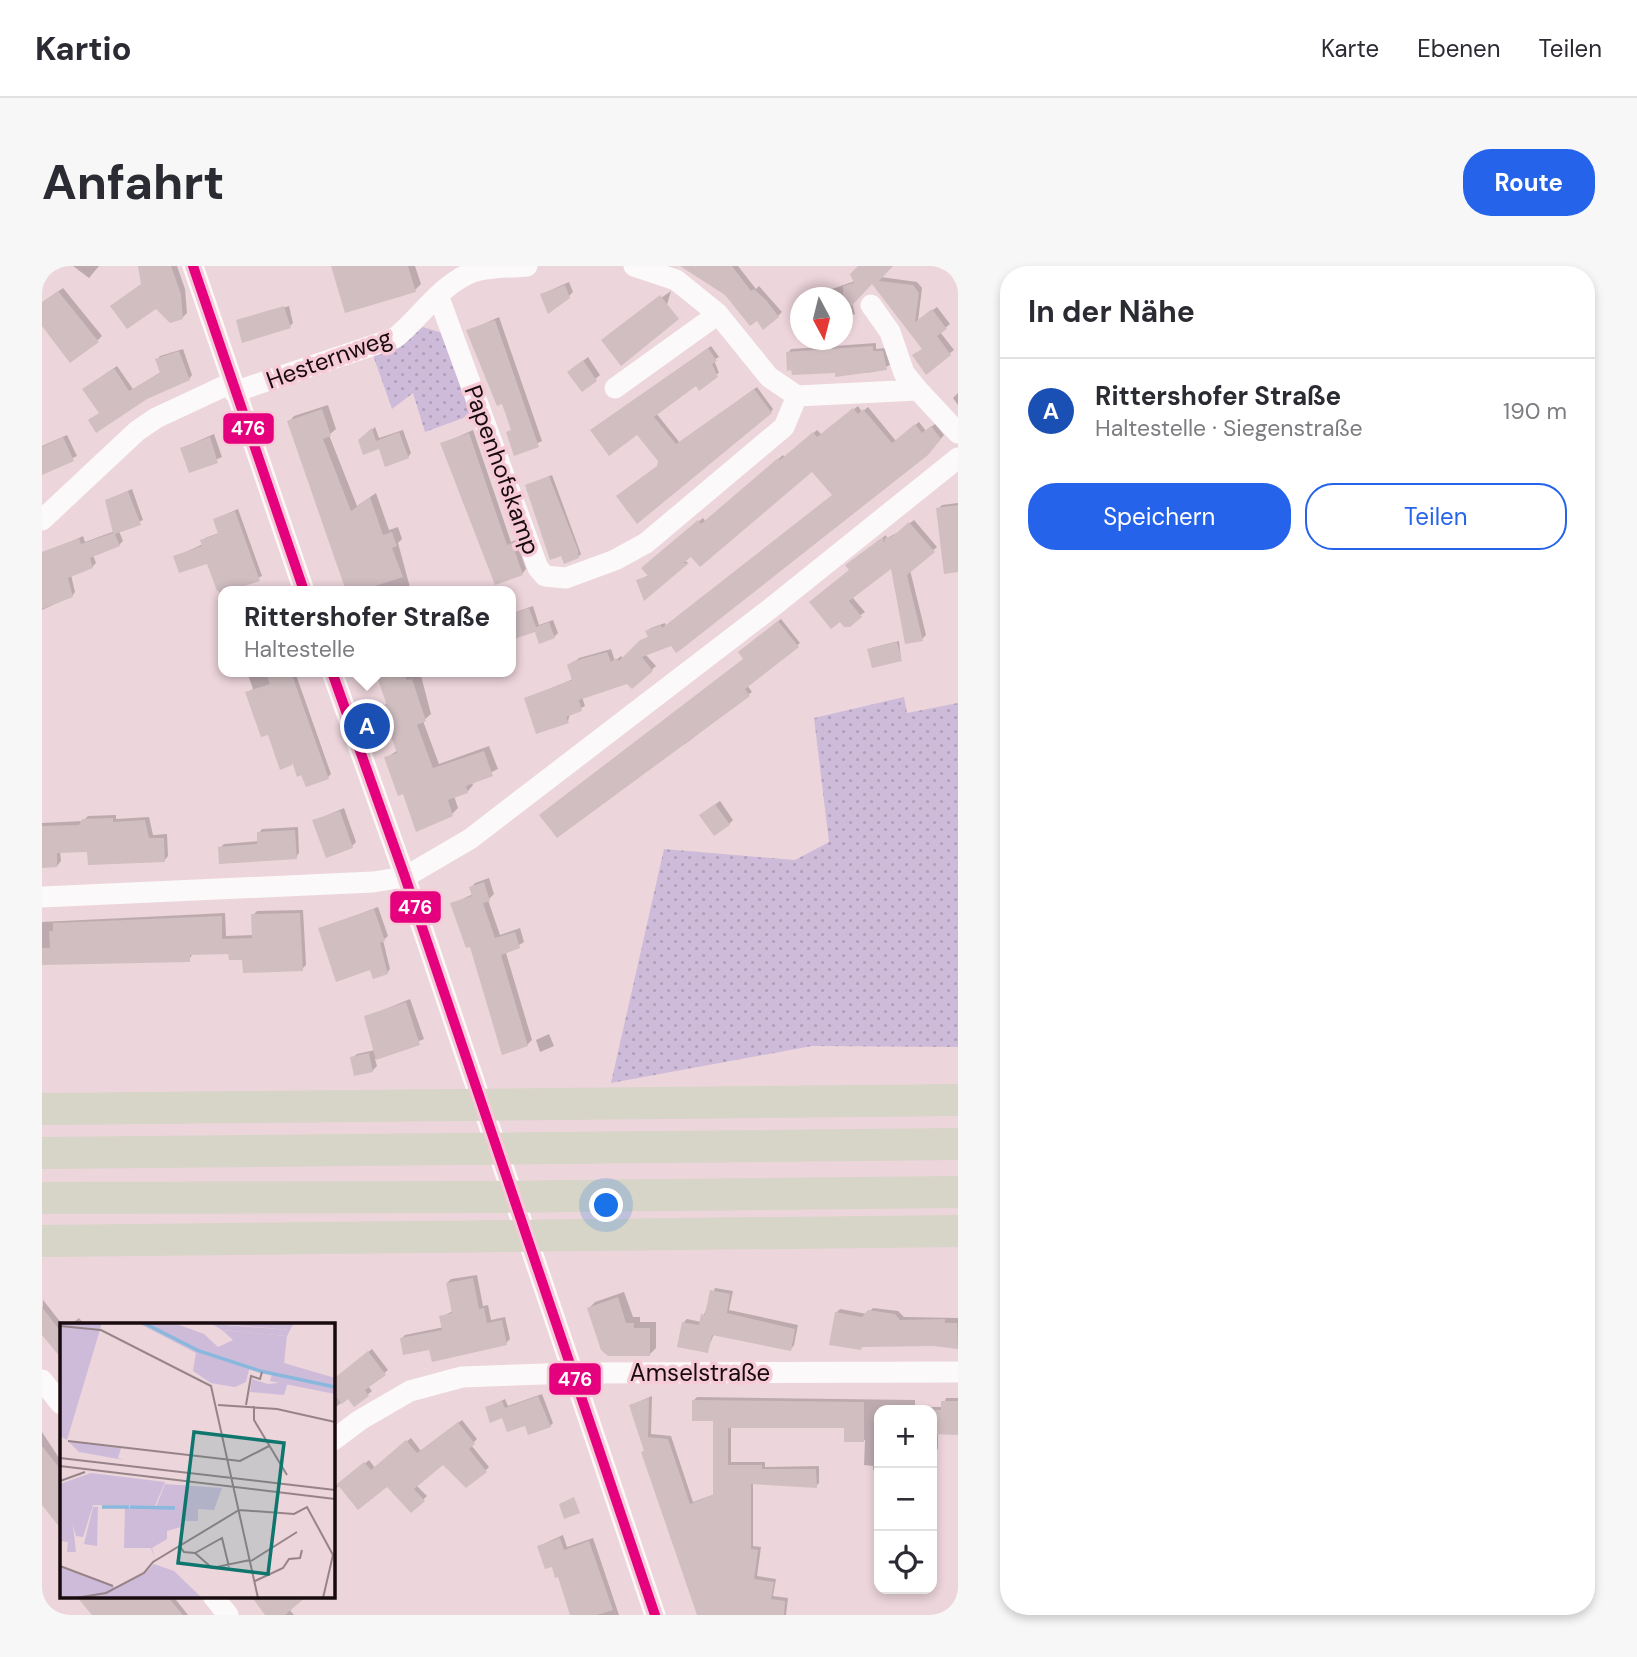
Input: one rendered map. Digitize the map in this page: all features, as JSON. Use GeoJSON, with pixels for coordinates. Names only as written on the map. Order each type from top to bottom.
{"type":"FeatureCollection","features":[{"type":"Feature","properties":{"kind":"highway"},"geometry":{"type":"LineString","coordinates":[[42,1109],[958,1100]]}},
{"type":"Feature","properties":{"kind":"highway"},"geometry":{"type":"LineString","coordinates":[[42,1153],[958,1143]]}},
{"type":"Feature","properties":{"kind":"highway"},"geometry":{"type":"LineString","coordinates":[[42,1198],[958,1192]]}},
{"type":"Feature","properties":{"kind":"highway"},"geometry":{"type":"LineString","coordinates":[[42,1241],[958,1231]]}},
{"type":"Feature","properties":{"kind":"street"},"geometry":{"type":"LineString","coordinates":[[193,266],[302,586]]}},
{"type":"Feature","properties":{"kind":"street","name":"Hesternweg"},"geometry":{"type":"LineString","coordinates":[[42,520],[137,431],[156,418],[233,388],[394,338],[413,323],[438,295],[470,273],[527,266]]}},
{"type":"Feature","properties":{"kind":"street"},"geometry":{"type":"LineString","coordinates":[[635,266],[680,273],[718,314],[769,377],[797,396],[918,390]]}},
{"type":"Feature","properties":{"kind":"street","name":"Papenhofskamp"},"geometry":{"type":"LineString","coordinates":[[438,295],[538,568],[545,576],[555,579],[615,560],[646,543],[784,427],[797,396]]}},
{"type":"Feature","properties":{"kind":"street"},"geometry":{"type":"LineString","coordinates":[[871,305],[890,332],[904,373],[958,433]]}},
{"type":"Feature","properties":{"kind":"street"},"geometry":{"type":"LineString","coordinates":[[615,387],[718,314]]}},
{"type":"Feature","properties":{"kind":"street"},"geometry":{"type":"LineString","coordinates":[[42,897],[373,882],[405,877],[470,839],[771,608],[958,458]]}},
{"type":"Feature","properties":{"kind":"street"},"geometry":{"type":"LineString","coordinates":[[334,677],[405,877],[654,1615]]}},
{"type":"Feature","properties":{"kind":"street","name":"Amselstraße"},"geometry":{"type":"LineString","coordinates":[[334,1440],[360,1420],[410,1391],[462,1377],[572,1373],[958,1372]]}},
{"type":"Feature","properties":{"kind":"street"},"geometry":{"type":"LineString","coordinates":[[42,1380],[60,1404]]}},
{"type":"Feature","properties":{"kind":"street"},"geometry":{"type":"LineString","coordinates":[[215,1598],[228,1615]]}},
{"type":"Feature","properties":{"kind":"shaded area"},"geometry":{"type":"Polygon","coordinates":[[[423,327],[442,333],[474,414],[425,432],[413,393],[392,409],[373,355],[423,327]]]}},
{"type":"Feature","properties":{"kind":"shaded area"},"geometry":{"type":"Polygon","coordinates":[[[904,697],[907,713],[958,703],[958,1047],[812,1046],[611,1083],[664,849],[795,860],[829,842],[814,718],[904,697]]]}},
{"type":"Feature","properties":{"kind":"building"},"geometry":{"type":"Polygon","coordinates":[[[138,266],[171,266],[181,294],[183,319],[170,323],[156,309],[127,329],[110,306],[141,284],[138,266]]]}},
{"type":"Feature","properties":{"kind":"building"},"geometry":{"type":"Polygon","coordinates":[[[331,266],[408,266],[416,292],[345,313],[331,266]]]}},
{"type":"Feature","properties":{"kind":"building"},"geometry":{"type":"Polygon","coordinates":[[[680,266],[732,266],[751,291],[754,289],[766,300],[779,317],[763,330],[757,321],[750,326],[725,295],[680,266]]]}},
{"type":"Feature","properties":{"kind":"building"},"geometry":{"type":"Polygon","coordinates":[[[858,266],[893,266],[879,281],[913,285],[919,293],[915,322],[932,309],[947,329],[937,336],[951,355],[926,375],[912,355],[922,349],[872,284],[853,304],[853,287],[843,287],[854,283],[850,274],[858,266]]]}},
{"type":"Feature","properties":{"kind":"building"},"geometry":{"type":"Polygon","coordinates":[[[565,285],[570,298],[548,314],[540,294],[565,285]]]}},
{"type":"Feature","properties":{"kind":"building"},"geometry":{"type":"Polygon","coordinates":[[[58,291],[99,342],[70,363],[42,326],[42,302],[58,291]]]}},
{"type":"Feature","properties":{"kind":"building"},"geometry":{"type":"Polygon","coordinates":[[[660,295],[679,319],[621,366],[601,340],[660,295]]]}},
{"type":"Feature","properties":{"kind":"building"},"geometry":{"type":"Polygon","coordinates":[[[284,306],[291,328],[242,343],[236,320],[284,306]]]}},
{"type":"Feature","properties":{"kind":"building"},"geometry":{"type":"Polygon","coordinates":[[[495,320],[539,447],[514,456],[506,432],[511,430],[502,404],[497,406],[466,330],[495,320]]]}},
{"type":"Feature","properties":{"kind":"building"},"geometry":{"type":"Polygon","coordinates":[[[873,346],[873,351],[883,351],[887,370],[835,377],[835,373],[792,375],[791,370],[787,371],[786,352],[853,350],[853,347],[873,346]]]}},
{"type":"Feature","properties":{"kind":"building"},"geometry":{"type":"Polygon","coordinates":[[[708,348],[717,361],[712,364],[718,377],[699,391],[696,386],[654,417],[676,444],[754,389],[772,413],[637,524],[616,496],[657,466],[658,461],[637,435],[609,456],[590,430],[708,348]]]}},
{"type":"Feature","properties":{"kind":"building"},"geometry":{"type":"Polygon","coordinates":[[[179,351],[190,380],[147,399],[96,433],[88,420],[99,413],[82,389],[114,368],[129,391],[160,373],[155,359],[179,351]]]}},
{"type":"Feature","properties":{"kind":"building"},"geometry":{"type":"Polygon","coordinates":[[[583,360],[597,381],[582,392],[567,372],[583,360]]]}},
{"type":"Feature","properties":{"kind":"building"},"geometry":{"type":"Polygon","coordinates":[[[853,408],[858,414],[863,409],[892,443],[915,424],[922,433],[931,426],[941,439],[928,455],[683,648],[676,653],[671,646],[642,657],[653,671],[632,689],[627,684],[579,700],[582,711],[566,717],[569,723],[536,734],[524,698],[572,680],[567,665],[574,661],[607,652],[611,662],[616,658],[619,661],[640,640],[648,637],[645,631],[661,625],[662,628],[832,495],[812,472],[700,567],[691,557],[683,563],[689,563],[644,601],[636,580],[648,576],[641,568],[698,520],[701,524],[778,458],[780,460],[813,432],[817,437],[853,408]]]}},
{"type":"Feature","properties":{"kind":"building"},"geometry":{"type":"Polygon","coordinates":[[[322,409],[331,436],[323,439],[351,511],[370,497],[383,535],[392,532],[397,546],[392,548],[403,577],[375,586],[344,586],[287,421],[322,409]]]}},
{"type":"Feature","properties":{"kind":"building"},"geometry":{"type":"Polygon","coordinates":[[[372,428],[376,441],[399,432],[409,458],[385,467],[379,449],[363,455],[358,440],[372,428]]]}},
{"type":"Feature","properties":{"kind":"building"},"geometry":{"type":"Polygon","coordinates":[[[469,433],[507,545],[512,543],[523,575],[495,585],[440,443],[469,433]]]}},
{"type":"Feature","properties":{"kind":"building"},"geometry":{"type":"Polygon","coordinates":[[[63,437],[74,461],[42,475],[42,447],[63,437]]]}},
{"type":"Feature","properties":{"kind":"building"},"geometry":{"type":"Polygon","coordinates":[[[210,437],[218,463],[189,473],[180,448],[210,437]]]}},
{"type":"Feature","properties":{"kind":"building"},"geometry":{"type":"Polygon","coordinates":[[[549,476],[578,550],[579,558],[564,564],[561,556],[550,560],[525,485],[549,476]]]}},
{"type":"Feature","properties":{"kind":"building"},"geometry":{"type":"Polygon","coordinates":[[[128,491],[141,525],[115,534],[120,546],[90,558],[93,568],[68,578],[73,597],[42,609],[42,552],[79,538],[81,544],[113,533],[105,500],[128,491]]]}},
{"type":"Feature","properties":{"kind":"building"},"geometry":{"type":"Polygon","coordinates":[[[958,505],[958,572],[944,574],[936,508],[958,505]]]}},
{"type":"Feature","properties":{"kind":"building"},"geometry":{"type":"Polygon","coordinates":[[[235,511],[260,581],[244,586],[218,586],[217,591],[207,564],[179,573],[173,556],[202,546],[200,540],[218,534],[213,519],[235,511]]]}},
{"type":"Feature","properties":{"kind":"building"},"geometry":{"type":"Polygon","coordinates":[[[909,522],[935,552],[907,575],[923,641],[905,644],[891,569],[849,601],[862,617],[850,627],[844,627],[840,622],[831,629],[809,602],[849,570],[845,565],[883,537],[884,544],[885,538],[893,536],[909,522]]]}},
{"type":"Feature","properties":{"kind":"building"},"geometry":{"type":"Polygon","coordinates":[[[529,608],[536,627],[549,622],[555,638],[539,644],[535,632],[516,638],[516,612],[529,608]]]}},
{"type":"Feature","properties":{"kind":"building"},"geometry":{"type":"Polygon","coordinates":[[[778,621],[799,647],[745,689],[750,696],[557,838],[539,815],[743,659],[738,652],[778,621]]]}},
{"type":"Feature","properties":{"kind":"building"},"geometry":{"type":"Polygon","coordinates":[[[897,642],[902,661],[872,668],[867,649],[897,642]]]}},
{"type":"Feature","properties":{"kind":"building"},"geometry":{"type":"Polygon","coordinates":[[[267,677],[293,677],[329,779],[306,787],[301,775],[297,777],[292,762],[292,765],[280,770],[268,735],[261,737],[245,692],[270,684],[267,677]]]}},
{"type":"Feature","properties":{"kind":"building"},"geometry":{"type":"Polygon","coordinates":[[[377,677],[412,679],[426,721],[417,725],[433,768],[484,751],[493,776],[466,786],[468,793],[448,800],[453,816],[416,832],[403,794],[398,796],[384,757],[397,753],[381,707],[387,705],[377,677]]]}},
{"type":"Feature","properties":{"kind":"building"},"geometry":{"type":"Polygon","coordinates":[[[715,804],[730,825],[714,836],[699,815],[715,804]]]}},
{"type":"Feature","properties":{"kind":"building"},"geometry":{"type":"Polygon","coordinates":[[[340,811],[353,848],[326,858],[312,820],[340,811]]]}},
{"type":"Feature","properties":{"kind":"building"},"geometry":{"type":"Polygon","coordinates":[[[113,818],[113,822],[145,820],[149,838],[164,838],[165,862],[88,865],[87,852],[57,853],[57,867],[42,868],[42,826],[79,825],[82,819],[113,818]]]}},
{"type":"Feature","properties":{"kind":"building"},"geometry":{"type":"Polygon","coordinates":[[[295,830],[297,859],[219,864],[218,847],[257,844],[257,832],[295,830]]]}},
{"type":"Feature","properties":{"kind":"building"},"geometry":{"type":"Polygon","coordinates":[[[484,882],[490,901],[483,903],[495,938],[515,932],[520,948],[501,955],[528,1046],[502,1055],[470,947],[466,948],[450,903],[472,896],[469,887],[484,882]]]}},
{"type":"Feature","properties":{"kind":"building"},"geometry":{"type":"Polygon","coordinates":[[[374,909],[385,941],[380,943],[388,974],[373,979],[370,970],[336,982],[318,928],[374,909]]]}},
{"type":"Feature","properties":{"kind":"building"},"geometry":{"type":"Polygon","coordinates":[[[300,913],[303,971],[243,973],[242,960],[229,960],[228,954],[190,955],[190,962],[42,965],[42,948],[50,948],[49,931],[53,931],[53,923],[222,916],[222,939],[252,938],[251,914],[300,913]]]}},
{"type":"Feature","properties":{"kind":"building"},"geometry":{"type":"Polygon","coordinates":[[[406,1002],[420,1045],[376,1060],[364,1016],[406,1002]]]}},
{"type":"Feature","properties":{"kind":"building"},"geometry":{"type":"Polygon","coordinates":[[[369,1053],[373,1072],[354,1076],[350,1057],[369,1053]]]}},
{"type":"Feature","properties":{"kind":"building"},"geometry":{"type":"Polygon","coordinates":[[[473,1278],[479,1309],[484,1308],[487,1323],[502,1320],[507,1345],[432,1362],[429,1350],[403,1355],[400,1338],[442,1330],[439,1316],[452,1313],[446,1283],[473,1278]]]}},
{"type":"Feature","properties":{"kind":"building"},"geometry":{"type":"Polygon","coordinates":[[[710,1290],[730,1294],[727,1313],[795,1329],[791,1351],[712,1335],[708,1353],[677,1347],[682,1322],[699,1325],[701,1314],[705,1315],[710,1290]]]}},
{"type":"Feature","properties":{"kind":"building"},"geometry":{"type":"Polygon","coordinates":[[[618,1297],[626,1323],[634,1323],[634,1328],[650,1328],[650,1356],[608,1356],[601,1350],[587,1308],[618,1297]]]}},
{"type":"Feature","properties":{"kind":"building"},"geometry":{"type":"Polygon","coordinates":[[[42,1307],[60,1331],[60,1357],[42,1335],[42,1307]]]}},
{"type":"Feature","properties":{"kind":"building"},"geometry":{"type":"Polygon","coordinates":[[[868,1310],[895,1314],[900,1320],[945,1319],[945,1323],[957,1323],[958,1349],[933,1346],[862,1347],[861,1350],[829,1345],[835,1312],[862,1317],[868,1310]]]}},
{"type":"Feature","properties":{"kind":"building"},"geometry":{"type":"Polygon","coordinates":[[[368,1351],[386,1375],[365,1390],[369,1396],[354,1407],[348,1399],[342,1404],[334,1394],[334,1378],[368,1351]]]}},
{"type":"Feature","properties":{"kind":"building"},"geometry":{"type":"Polygon","coordinates":[[[538,1396],[551,1427],[528,1435],[525,1426],[507,1432],[502,1418],[490,1423],[485,1407],[502,1401],[505,1408],[538,1396]]]}},
{"type":"Feature","properties":{"kind":"building"},"geometry":{"type":"Polygon","coordinates":[[[649,1398],[648,1437],[668,1439],[690,1504],[713,1495],[713,1421],[692,1421],[692,1400],[864,1402],[864,1442],[844,1442],[844,1428],[728,1428],[728,1465],[762,1465],[762,1469],[816,1469],[817,1488],[751,1484],[751,1549],[758,1550],[754,1579],[774,1582],[771,1599],[785,1601],[784,1615],[697,1615],[641,1452],[644,1451],[629,1405],[649,1398]]]}},
{"type":"Feature","properties":{"kind":"building"},"geometry":{"type":"Polygon","coordinates":[[[941,1401],[958,1401],[958,1435],[937,1434],[937,1410],[941,1410],[941,1401]]]}},
{"type":"Feature","properties":{"kind":"building"},"geometry":{"type":"Polygon","coordinates":[[[458,1422],[475,1444],[469,1449],[487,1472],[466,1488],[443,1465],[414,1489],[425,1501],[411,1513],[387,1487],[358,1510],[337,1484],[364,1462],[371,1470],[406,1440],[417,1453],[458,1422]]]}},
{"type":"Feature","properties":{"kind":"building"},"geometry":{"type":"Polygon","coordinates":[[[42,1446],[60,1469],[60,1528],[42,1505],[42,1446]]]}},
{"type":"Feature","properties":{"kind":"building"},"geometry":{"type":"Polygon","coordinates":[[[574,1497],[580,1513],[564,1519],[559,1504],[574,1497]]]}},
{"type":"Feature","properties":{"kind":"building"},"geometry":{"type":"Polygon","coordinates":[[[560,1538],[564,1550],[589,1541],[613,1610],[597,1615],[570,1615],[558,1577],[555,1578],[552,1567],[545,1569],[537,1546],[560,1538]]]}},
{"type":"Feature","properties":{"kind":"building"},"geometry":{"type":"Polygon","coordinates":[[[78,1598],[169,1598],[183,1615],[92,1615],[78,1598]]]}},
{"type":"Feature","properties":{"kind":"building"},"geometry":{"type":"Polygon","coordinates":[[[252,1598],[305,1598],[285,1615],[265,1615],[252,1598]]]}},
{"type":"Feature","properties":{"kind":"transit line","name":"476"},"geometry":{"type":"LineString","coordinates":[[193,266],[302,586]]}},
{"type":"Feature","properties":{"kind":"transit line","name":"476"},"geometry":{"type":"LineString","coordinates":[[334,677],[405,877],[655,1615]]}},
{"type":"Feature","properties":{"kind":"place","name":"Rittershofer Straße"},"geometry":{"type":"Point","coordinates":[367,726]}}]}
